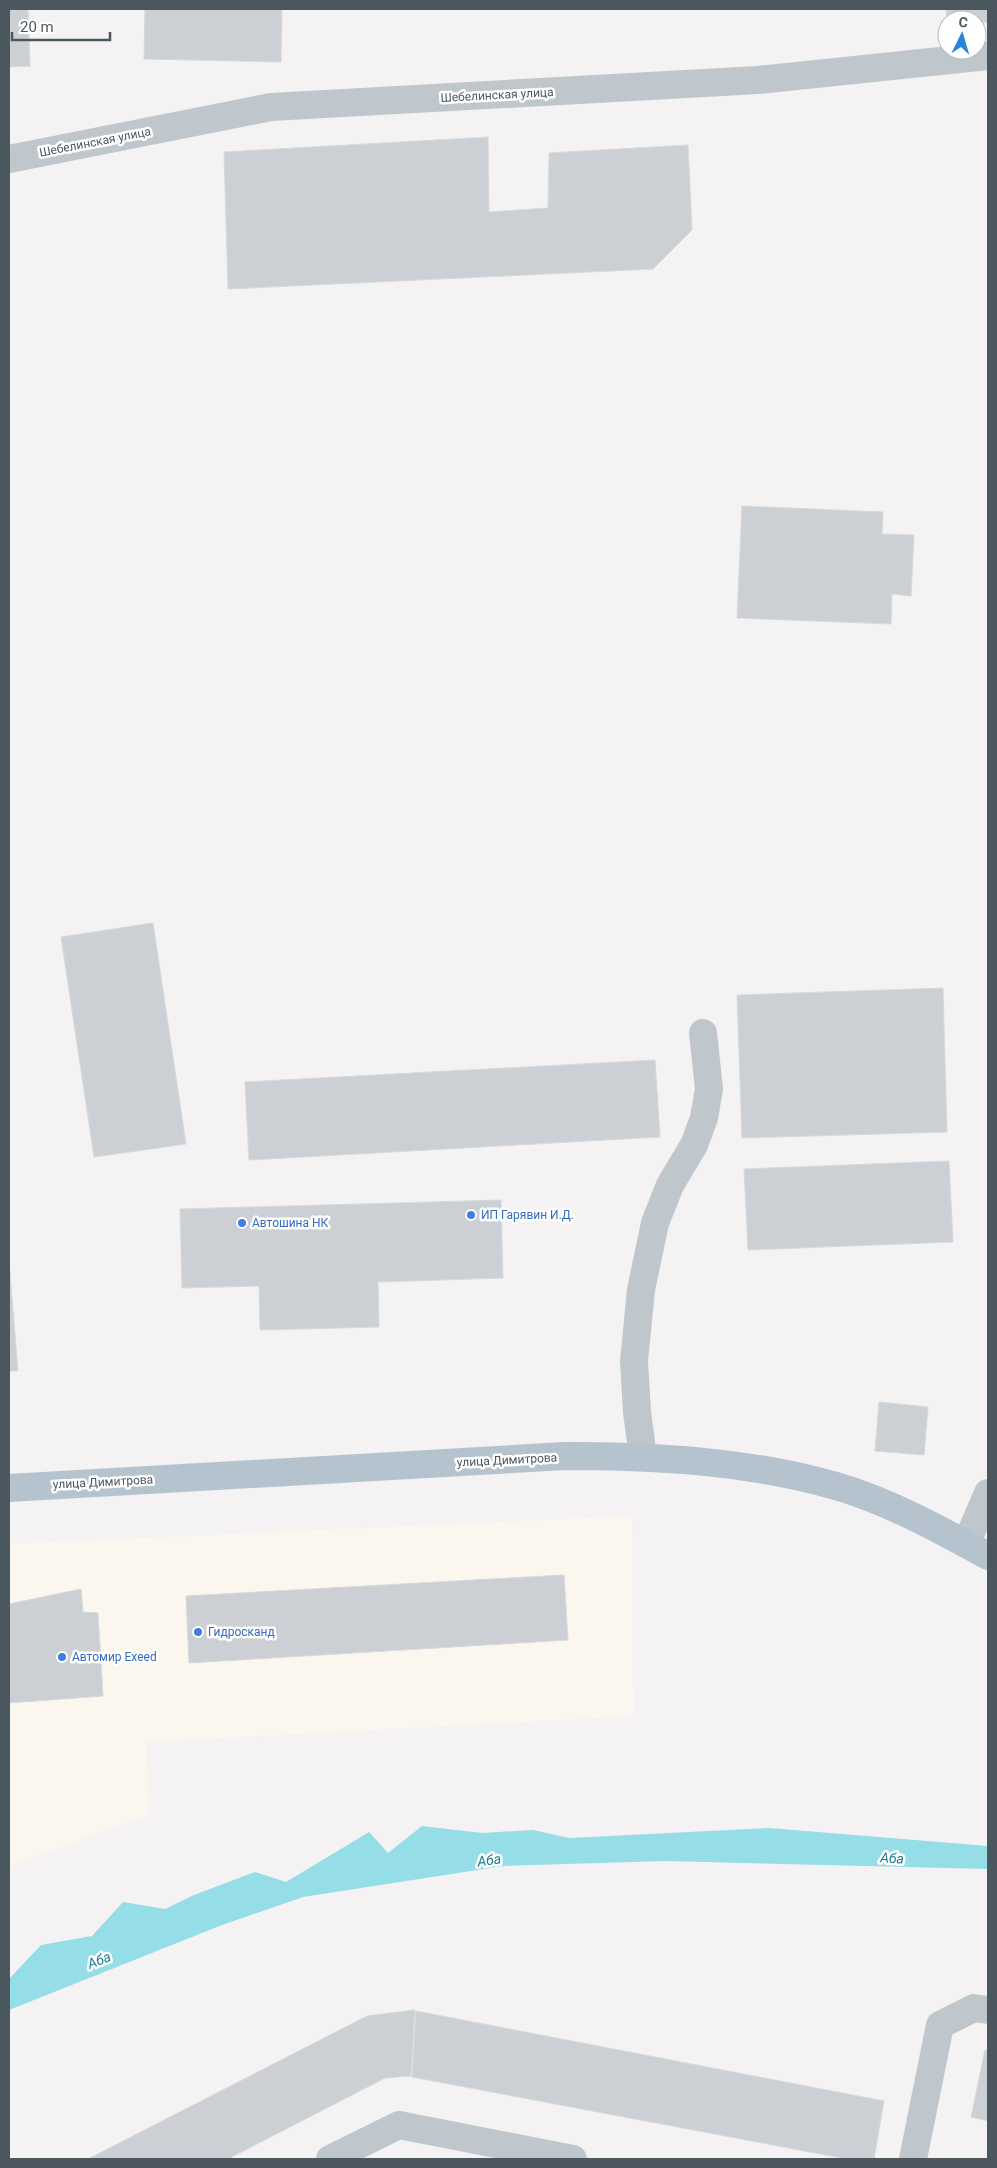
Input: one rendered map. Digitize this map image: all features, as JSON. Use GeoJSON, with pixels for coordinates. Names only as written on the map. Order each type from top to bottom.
{"type":"FeatureCollection","features":[{"type":"Feature","properties":{"kind":"main road","name":"улица Димитрова"},"geometry":{"type":"LineString","coordinates":[[9,1488],[565,1456],[644,1457],[749,1467],[837,1486],[921,1520],[977,1550]]}},
{"type":"Feature","properties":{"kind":"street","name":"Шебелинская улица"},"geometry":{"type":"LineString","coordinates":[[9,159],[271,107],[758,80],[988,56]]}},
{"type":"Feature","properties":{"kind":"street"},"geometry":{"type":"LineString","coordinates":[[644,1457],[637,1412],[634,1361],[641,1290],[655,1223],[670,1186],[694,1145],[704,1118],[709,1089],[703,1033]]}},
{"type":"Feature","properties":{"kind":"street"},"geometry":{"type":"LineString","coordinates":[[977,1550],[988,1493]]}},
{"type":"Feature","properties":{"kind":"street"},"geometry":{"type":"LineString","coordinates":[[913,2159],[940,2025],[974,2008],[988,2010]]}},
{"type":"Feature","properties":{"kind":"street"},"geometry":{"type":"LineString","coordinates":[[330,2159],[399,2125],[573,2159]]}},
{"type":"Feature","properties":{"kind":"shaded area"},"geometry":{"type":"Polygon","coordinates":[[[632,1516],[633,1716],[146,1742],[149,1814],[9,1867],[9,1544],[632,1516]]]}},
{"type":"Feature","properties":{"kind":"water","name":"Аба"},"geometry":{"type":"Polygon","coordinates":[[[422,1826],[482,1833],[533,1830],[569,1838],[769,1828],[988,1846],[988,1869],[666,1861],[503,1866],[303,1897],[222,1925],[9,2010],[9,1979],[41,1945],[92,1936],[123,1902],[165,1909],[194,1895],[255,1872],[286,1882],[369,1832],[388,1853],[422,1826]]]}},
{"type":"Feature","properties":{"kind":"building"},"geometry":{"type":"Polygon","coordinates":[[[145,9],[282,9],[281,62],[144,59],[145,9]]]}},
{"type":"Feature","properties":{"kind":"building"},"geometry":{"type":"Polygon","coordinates":[[[988,9],[988,22],[987,10],[946,10],[988,9]]]}},
{"type":"Feature","properties":{"kind":"building"},"geometry":{"type":"Polygon","coordinates":[[[9,10],[28,10],[30,66],[9,67],[9,10]]]}},
{"type":"Feature","properties":{"kind":"building"},"geometry":{"type":"Polygon","coordinates":[[[488,137],[489,212],[548,208],[549,153],[688,145],[692,230],[653,269],[228,289],[224,152],[488,137]]]}},
{"type":"Feature","properties":{"kind":"building"},"geometry":{"type":"Polygon","coordinates":[[[742,506],[883,512],[882,534],[914,535],[911,596],[892,594],[891,624],[737,618],[742,506]]]}},
{"type":"Feature","properties":{"kind":"building"},"geometry":{"type":"Polygon","coordinates":[[[153,923],[186,1144],[94,1157],[61,937],[153,923]]]}},
{"type":"Feature","properties":{"kind":"building"},"geometry":{"type":"Polygon","coordinates":[[[943,988],[947,1132],[742,1138],[737,995],[943,988]]]}},
{"type":"Feature","properties":{"kind":"building"},"geometry":{"type":"Polygon","coordinates":[[[655,1060],[660,1137],[249,1160],[245,1082],[655,1060]]]}},
{"type":"Feature","properties":{"kind":"building"},"geometry":{"type":"Polygon","coordinates":[[[949,1161],[953,1242],[748,1250],[744,1169],[949,1161]]]}},
{"type":"Feature","properties":{"kind":"building"},"geometry":{"type":"Polygon","coordinates":[[[501,1200],[503,1278],[378,1282],[379,1327],[260,1330],[259,1286],[182,1288],[180,1209],[501,1200]]]}},
{"type":"Feature","properties":{"kind":"building"},"geometry":{"type":"Polygon","coordinates":[[[9,1260],[18,1371],[9,1371],[9,1260]]]}},
{"type":"Feature","properties":{"kind":"building"},"geometry":{"type":"Polygon","coordinates":[[[879,1402],[928,1407],[924,1455],[875,1451],[879,1402]]]}},
{"type":"Feature","properties":{"kind":"building"},"geometry":{"type":"Polygon","coordinates":[[[564,1575],[568,1640],[189,1663],[186,1596],[564,1575]]]}},
{"type":"Feature","properties":{"kind":"building"},"geometry":{"type":"Polygon","coordinates":[[[81,1589],[83,1612],[98,1613],[103,1696],[9,1703],[9,1604],[81,1589]]]}},
{"type":"Feature","properties":{"kind":"building"},"geometry":{"type":"Polygon","coordinates":[[[415,2010],[411,2076],[385,2078],[228,2159],[88,2159],[367,2016],[415,2010]]]}},
{"type":"Feature","properties":{"kind":"building"},"geometry":{"type":"Polygon","coordinates":[[[416,2011],[884,2101],[874,2159],[847,2159],[412,2077],[416,2011]]]}},
{"type":"Feature","properties":{"kind":"building"},"geometry":{"type":"Polygon","coordinates":[[[985,2050],[988,2051],[988,2121],[971,2117],[985,2050]]]}},
{"type":"Feature","properties":{"kind":"place","name":"ИП Гарявин И.Д."},"geometry":{"type":"Point","coordinates":[471,1215]}},
{"type":"Feature","properties":{"kind":"place","name":"Автошина НК"},"geometry":{"type":"Point","coordinates":[242,1223]}},
{"type":"Feature","properties":{"kind":"place","name":"Гидросканд"},"geometry":{"type":"Point","coordinates":[198,1632]}},
{"type":"Feature","properties":{"kind":"place","name":"Автомир Exeed"},"geometry":{"type":"Point","coordinates":[62,1657]}}]}
